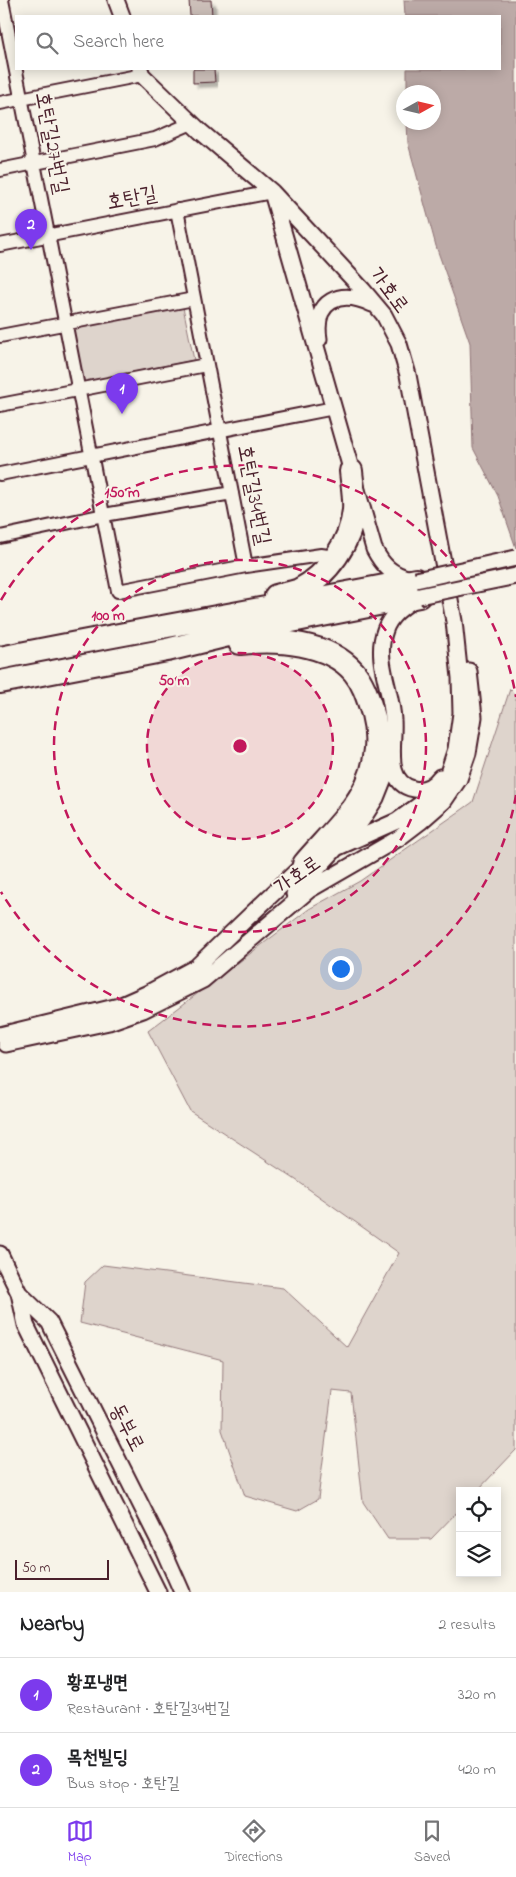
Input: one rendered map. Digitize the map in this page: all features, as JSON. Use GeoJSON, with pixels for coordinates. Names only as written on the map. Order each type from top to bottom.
{"type":"FeatureCollection","features":[{"type":"Feature","properties":{"kind":"highway"},"geometry":{"type":"LineString","coordinates":[[158,626],[298,590],[321,574],[335,557],[351,529],[354,508],[351,471]]}},
{"type":"Feature","properties":{"kind":"highway"},"geometry":{"type":"LineString","coordinates":[[0,658],[158,626],[417,588]]}},
{"type":"Feature","properties":{"kind":"highway"},"geometry":{"type":"LineString","coordinates":[[0,682],[167,650],[417,588]]}},
{"type":"Feature","properties":{"kind":"highway"},"geometry":{"type":"LineString","coordinates":[[167,650],[256,641],[284,642],[309,647],[336,658],[354,672],[367,694],[376,724],[376,756],[367,783],[354,805],[304,864]]}},
{"type":"Feature","properties":{"kind":"street","name":"호탄길27번길"},"geometry":{"type":"LineString","coordinates":[[2,0],[15,64]]}},
{"type":"Feature","properties":{"kind":"street"},"geometry":{"type":"LineString","coordinates":[[116,0],[122,15]]}},
{"type":"Feature","properties":{"kind":"street","name":"호탄길27번길"},"geometry":{"type":"LineString","coordinates":[[16,70],[118,591],[246,566]]}},
{"type":"Feature","properties":{"kind":"street"},"geometry":{"type":"LineString","coordinates":[[0,103],[141,72]]}},
{"type":"Feature","properties":{"kind":"street","name":"가호로"},"geometry":{"type":"LineString","coordinates":[[0,1045],[109,1022],[143,1010],[203,980],[309,890],[399,838],[444,801],[458,779],[468,753],[474,717],[469,671],[454,621],[408,375],[399,344],[384,315],[272,192],[192,123],[141,72]]}},
{"type":"Feature","properties":{"kind":"street"},"geometry":{"type":"LineString","coordinates":[[0,170],[155,139],[192,123]]}},
{"type":"Feature","properties":{"kind":"street"},"geometry":{"type":"LineString","coordinates":[[272,192],[374,549],[382,565],[396,576],[417,588],[516,576]]}},
{"type":"Feature","properties":{"kind":"street","name":"호탄길"},"geometry":{"type":"LineString","coordinates":[[0,245],[272,192]]}},
{"type":"Feature","properties":{"kind":"street","name":"호탄길34번길"},"geometry":{"type":"LineString","coordinates":[[177,210],[246,566],[321,555],[335,557]]}},
{"type":"Feature","properties":{"kind":"street"},"geometry":{"type":"LineString","coordinates":[[325,380],[317,327],[324,308],[328,303],[342,296],[357,297],[376,306]]}},
{"type":"Feature","properties":{"kind":"street"},"geometry":{"type":"LineString","coordinates":[[0,336],[194,299]]}},
{"type":"Feature","properties":{"kind":"street"},"geometry":{"type":"LineString","coordinates":[[0,405],[206,365]]}},
{"type":"Feature","properties":{"kind":"street"},"geometry":{"type":"LineString","coordinates":[[220,431],[334,408]]}},
{"type":"Feature","properties":{"kind":"street","name":"호탄길34번길"},"geometry":{"type":"LineString","coordinates":[[0,474],[220,431]]}},
{"type":"Feature","properties":{"kind":"street"},"geometry":{"type":"LineString","coordinates":[[0,536],[104,514],[232,493]]}},
{"type":"Feature","properties":{"kind":"street"},"geometry":{"type":"LineString","coordinates":[[456,749],[436,782],[426,789],[415,789],[403,785],[395,774],[392,758],[393,719],[381,652],[384,631],[391,618],[417,588],[516,558]]}},
{"type":"Feature","properties":{"kind":"street","name":"가호로"},"geometry":{"type":"LineString","coordinates":[[0,1035],[118,1006],[146,994],[196,967],[304,864],[335,848],[397,821],[421,806],[437,792],[447,776],[456,749],[461,713],[454,621]]}},
{"type":"Feature","properties":{"kind":"street"},"geometry":{"type":"LineString","coordinates":[[260,932],[362,820],[376,798],[392,758]]}},
{"type":"Feature","properties":{"kind":"street","name":"동부로"},"geometry":{"type":"LineString","coordinates":[[0,1254],[19,1293],[26,1325],[158,1592]]}},
{"type":"Feature","properties":{"kind":"street","name":"동부로"},"geometry":{"type":"LineString","coordinates":[[19,1293],[49,1322],[163,1549],[182,1592]]}},
{"type":"Feature","properties":{"kind":"shaded area"},"geometry":{"type":"Polygon","coordinates":[[[404,0],[516,0],[516,548],[498,496],[473,448],[470,343],[436,246],[408,143],[407,130],[441,130],[441,85],[407,85],[407,70],[501,70],[501,15],[405,15],[404,0]]]}},
{"type":"Feature","properties":{"kind":"shaded area"},"geometry":{"type":"Polygon","coordinates":[[[183,307],[194,360],[83,382],[72,329],[183,307]]]}},
{"type":"Feature","properties":{"kind":"shaded area"},"geometry":{"type":"Polygon","coordinates":[[[510,689],[516,695],[516,1450],[481,1487],[456,1487],[456,1513],[431,1539],[388,1539],[363,1502],[351,1393],[332,1391],[318,1499],[297,1511],[245,1496],[222,1430],[223,1360],[80,1323],[85,1282],[103,1265],[283,1288],[347,1347],[399,1253],[296,1180],[190,1111],[148,1031],[309,909],[360,881],[473,802],[510,689]]]}},
{"type":"Feature","properties":{"kind":"building"},"geometry":{"type":"Polygon","coordinates":[[[189,0],[211,0],[212,15],[190,15],[189,0]]]}},
{"type":"Feature","properties":{"kind":"building"},"geometry":{"type":"Polygon","coordinates":[[[193,70],[214,70],[215,82],[193,83],[193,70]]]}},
{"type":"Feature","properties":{"kind":"place","name":"목천빌딩"},"geometry":{"type":"Point","coordinates":[31,250]}},
{"type":"Feature","properties":{"kind":"place","name":"황포냉면"},"geometry":{"type":"Point","coordinates":[122,414]}}]}
